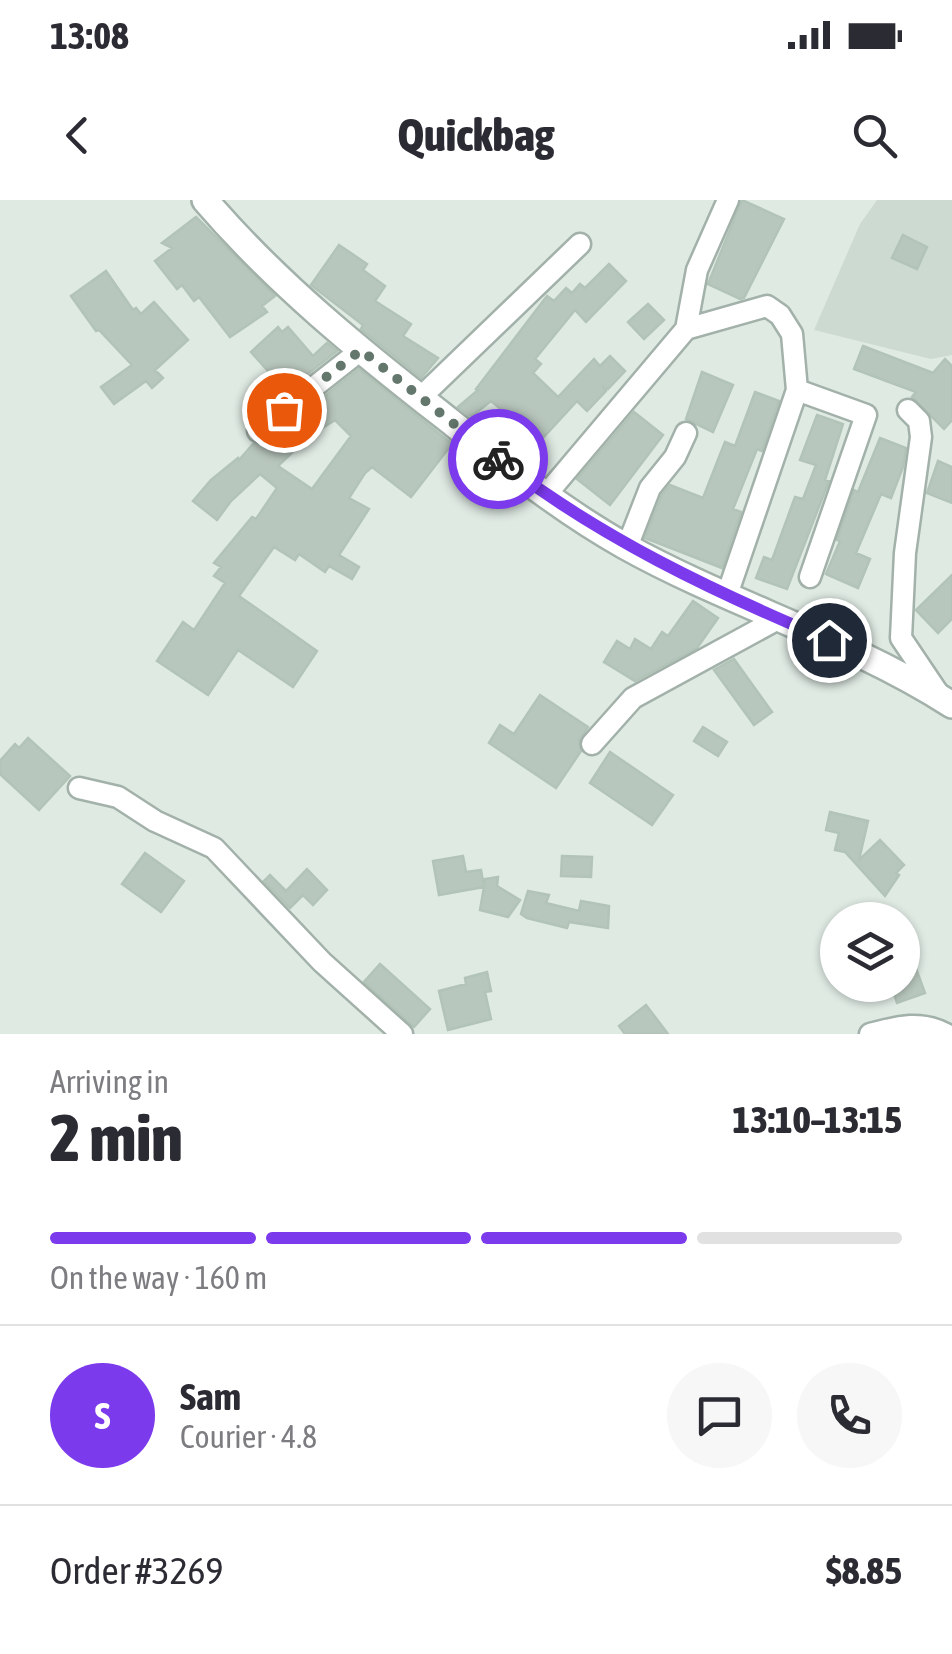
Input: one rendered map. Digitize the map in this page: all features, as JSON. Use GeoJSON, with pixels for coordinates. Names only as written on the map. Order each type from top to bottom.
{"type":"FeatureCollection","features":[{"type":"Feature","properties":{"kind":"street"},"geometry":{"type":"LineString","coordinates":[[204,200],[278,280],[545,496],[627,547],[855,651],[947,702]]}},
{"type":"Feature","properties":{"kind":"street"},"geometry":{"type":"LineString","coordinates":[[545,496],[686,329],[697,270],[728,200]]}},
{"type":"Feature","properties":{"kind":"street"},"geometry":{"type":"LineString","coordinates":[[420,398],[580,244]]}},
{"type":"Feature","properties":{"kind":"street"},"geometry":{"type":"LineString","coordinates":[[686,329],[768,306],[780,315],[792,334],[797,390],[727,594]]}},
{"type":"Feature","properties":{"kind":"street"},"geometry":{"type":"LineString","coordinates":[[258,431],[361,350]]}},
{"type":"Feature","properties":{"kind":"street"},"geometry":{"type":"LineString","coordinates":[[797,390],[866,415],[810,577]]}},
{"type":"Feature","properties":{"kind":"street"},"geometry":{"type":"LineString","coordinates":[[908,410],[918,422],[921,437],[905,552],[902,638],[947,702]]}},
{"type":"Feature","properties":{"kind":"street"},"geometry":{"type":"LineString","coordinates":[[627,547],[650,488],[674,457],[686,433]]}},
{"type":"Feature","properties":{"kind":"street"},"geometry":{"type":"LineString","coordinates":[[592,744],[633,698],[778,619]]}},
{"type":"Feature","properties":{"kind":"street"},"geometry":{"type":"LineString","coordinates":[[79,788],[130,802],[155,821],[214,848],[311,951],[402,1034]]}},
{"type":"Feature","properties":{"kind":"street"},"geometry":{"type":"LineString","coordinates":[[870,1034],[900,1026],[926,1025],[946,1034]]}},
{"type":"Feature","properties":{"kind":"shaded area"},"geometry":{"type":"Polygon","coordinates":[[[877,200],[952,200],[952,355],[931,359],[814,330],[860,224],[877,200]]]}},
{"type":"Feature","properties":{"kind":"building"},"geometry":{"type":"Polygon","coordinates":[[[742,200],[784,219],[744,298],[740,299],[708,284],[742,200]]]}},
{"type":"Feature","properties":{"kind":"building"},"geometry":{"type":"Polygon","coordinates":[[[196,217],[275,296],[262,306],[267,312],[230,337],[199,297],[194,301],[182,285],[177,289],[155,261],[172,248],[162,243],[196,217]]]}},
{"type":"Feature","properties":{"kind":"building"},"geometry":{"type":"Polygon","coordinates":[[[903,235],[927,247],[917,269],[892,258],[903,235]]]}},
{"type":"Feature","properties":{"kind":"building"},"geometry":{"type":"Polygon","coordinates":[[[339,245],[367,264],[363,270],[385,286],[375,301],[411,324],[403,336],[438,358],[421,378],[361,329],[363,325],[311,285],[339,245]]]}},
{"type":"Feature","properties":{"kind":"building"},"geometry":{"type":"Polygon","coordinates":[[[609,264],[626,281],[586,322],[575,310],[535,359],[541,364],[533,373],[558,397],[594,359],[600,366],[610,356],[625,371],[608,389],[602,386],[606,391],[587,411],[577,401],[531,451],[507,428],[514,420],[491,401],[471,417],[458,407],[478,390],[547,296],[554,301],[566,288],[572,293],[580,284],[585,288],[609,264]]]}},
{"type":"Feature","properties":{"kind":"building"},"geometry":{"type":"Polygon","coordinates":[[[106,271],[133,310],[136,308],[141,314],[154,302],[188,340],[155,370],[163,378],[152,388],[146,381],[114,404],[101,387],[132,365],[96,331],[71,296],[106,271]]]}},
{"type":"Feature","properties":{"kind":"building"},"geometry":{"type":"Polygon","coordinates":[[[648,304],[664,320],[644,339],[628,322],[648,304]]]}},
{"type":"Feature","properties":{"kind":"building"},"geometry":{"type":"Polygon","coordinates":[[[278,327],[282,332],[288,327],[313,356],[327,343],[337,351],[286,391],[251,352],[278,327]]]}},
{"type":"Feature","properties":{"kind":"building"},"geometry":{"type":"Polygon","coordinates":[[[863,346],[933,373],[945,359],[952,366],[952,420],[944,429],[912,397],[916,392],[854,369],[863,346]]]}},
{"type":"Feature","properties":{"kind":"building"},"geometry":{"type":"Polygon","coordinates":[[[359,369],[452,444],[411,497],[372,467],[365,473],[349,498],[369,509],[339,555],[359,567],[352,579],[329,566],[325,572],[299,554],[295,560],[274,547],[239,596],[317,651],[293,687],[238,650],[208,695],[157,661],[183,622],[194,630],[225,583],[214,576],[221,567],[214,563],[252,517],[256,519],[277,488],[260,474],[217,520],[193,501],[253,444],[264,444],[359,369]],[[335,420],[307,438],[278,466],[312,489],[351,436],[335,420]]]}},
{"type":"Feature","properties":{"kind":"building"},"geometry":{"type":"Polygon","coordinates":[[[702,372],[733,385],[713,432],[686,419],[702,372]]]}},
{"type":"Feature","properties":{"kind":"building"},"geometry":{"type":"Polygon","coordinates":[[[755,392],[779,401],[762,451],[757,449],[733,509],[741,512],[722,568],[645,538],[670,485],[703,498],[725,442],[735,446],[755,392]]]}},
{"type":"Feature","properties":{"kind":"building"},"geometry":{"type":"Polygon","coordinates":[[[634,412],[663,435],[610,505],[577,479],[634,412]]]}},
{"type":"Feature","properties":{"kind":"building"},"geometry":{"type":"Polygon","coordinates":[[[817,415],[843,424],[825,480],[829,481],[787,589],[756,578],[764,557],[772,560],[795,497],[803,499],[816,465],[800,460],[817,415]]]}},
{"type":"Feature","properties":{"kind":"building"},"geometry":{"type":"Polygon","coordinates":[[[880,438],[906,448],[891,498],[881,494],[856,553],[870,559],[858,588],[826,574],[854,490],[858,492],[880,438]]]}},
{"type":"Feature","properties":{"kind":"building"},"geometry":{"type":"Polygon","coordinates":[[[938,461],[952,467],[952,503],[927,493],[938,461]]]}},
{"type":"Feature","properties":{"kind":"building"},"geometry":{"type":"Polygon","coordinates":[[[952,575],[952,619],[938,633],[916,610],[952,575]]]}},
{"type":"Feature","properties":{"kind":"building"},"geometry":{"type":"Polygon","coordinates":[[[693,601],[718,618],[697,648],[635,681],[604,662],[617,641],[630,649],[635,639],[651,649],[662,632],[668,636],[693,601]]]}},
{"type":"Feature","properties":{"kind":"building"},"geometry":{"type":"Polygon","coordinates":[[[734,659],[772,712],[754,725],[714,670],[734,659]]]}},
{"type":"Feature","properties":{"kind":"building"},"geometry":{"type":"Polygon","coordinates":[[[540,695],[588,727],[579,740],[581,751],[556,788],[489,743],[500,725],[514,734],[540,695]]]}},
{"type":"Feature","properties":{"kind":"building"},"geometry":{"type":"Polygon","coordinates":[[[703,727],[727,742],[718,756],[694,741],[703,727]]]}},
{"type":"Feature","properties":{"kind":"building"},"geometry":{"type":"Polygon","coordinates":[[[28,738],[70,776],[39,810],[0,774],[0,761],[15,744],[19,748],[28,738]]]}},
{"type":"Feature","properties":{"kind":"building"},"geometry":{"type":"Polygon","coordinates":[[[610,752],[673,795],[652,825],[590,783],[610,752]]]}},
{"type":"Feature","properties":{"kind":"building"},"geometry":{"type":"Polygon","coordinates":[[[830,812],[868,821],[859,860],[880,840],[904,865],[885,896],[845,852],[835,850],[839,833],[826,830],[830,812]]]}},
{"type":"Feature","properties":{"kind":"building"},"geometry":{"type":"Polygon","coordinates":[[[145,853],[184,881],[161,912],[122,884],[145,853]]]}},
{"type":"Feature","properties":{"kind":"building"},"geometry":{"type":"Polygon","coordinates":[[[463,856],[466,872],[481,870],[484,887],[439,895],[433,861],[463,856]]]}},
{"type":"Feature","properties":{"kind":"building"},"geometry":{"type":"Polygon","coordinates":[[[562,856],[592,857],[591,877],[561,876],[562,856]]]}},
{"type":"Feature","properties":{"kind":"building"},"geometry":{"type":"Polygon","coordinates":[[[307,869],[327,890],[313,905],[303,895],[290,908],[264,881],[270,875],[286,891],[307,869]]]}},
{"type":"Feature","properties":{"kind":"building"},"geometry":{"type":"Polygon","coordinates":[[[498,877],[497,886],[520,900],[508,917],[480,910],[485,879],[498,877]]]}},
{"type":"Feature","properties":{"kind":"building"},"geometry":{"type":"Polygon","coordinates":[[[528,891],[549,895],[546,903],[579,911],[581,901],[609,906],[608,928],[569,922],[567,928],[527,918],[521,914],[528,891]]]}},
{"type":"Feature","properties":{"kind":"building"},"geometry":{"type":"Polygon","coordinates":[[[380,964],[430,1009],[414,1027],[364,982],[380,964]]]}},
{"type":"Feature","properties":{"kind":"building"},"geometry":{"type":"Polygon","coordinates":[[[487,972],[491,991],[485,992],[491,1019],[448,1030],[439,991],[466,984],[465,978],[487,972]]]}},
{"type":"Feature","properties":{"kind":"building"},"geometry":{"type":"Polygon","coordinates":[[[646,1005],[668,1034],[625,1034],[619,1026],[646,1005]]]}},
{"type":"Feature","properties":{"kind":"way so far"},"geometry":{"type":"LineString","coordinates":[[284,410],[361,350],[498,459]]}},
{"type":"Feature","properties":{"kind":"route"},"geometry":{"type":"LineString","coordinates":[[498,459],[545,496],[627,547],[829,640]]}}]}
